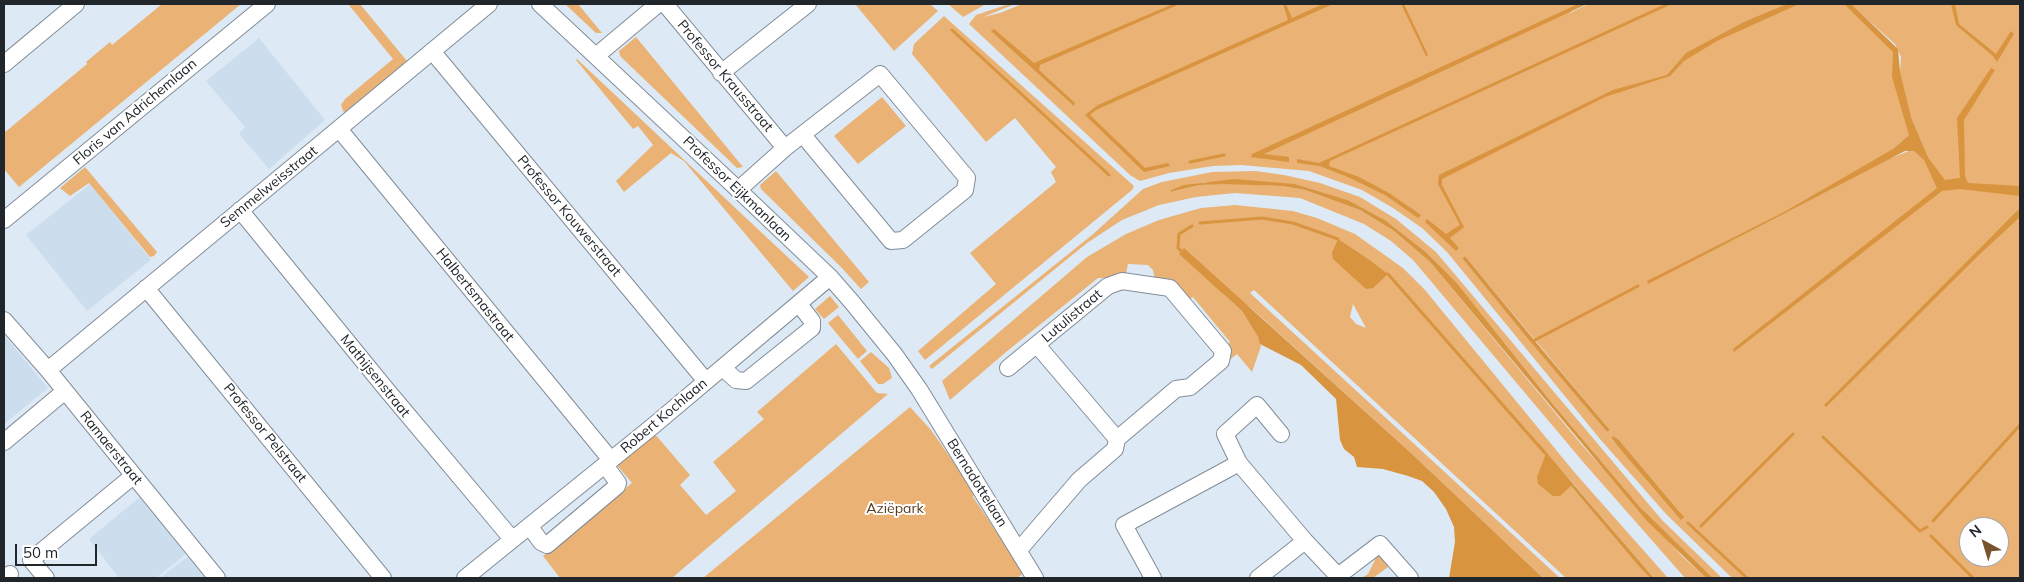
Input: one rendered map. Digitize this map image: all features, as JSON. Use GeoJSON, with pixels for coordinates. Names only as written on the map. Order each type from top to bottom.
{"type":"FeatureCollection","features":[{"type":"Feature","properties":{"kind":"street","name":"Floris van Adrichemlaan"},"geometry":{"type":"LineString","coordinates":[[4,220],[267,4]]}},
{"type":"Feature","properties":{"kind":"street","name":"Semmelweisstraat"},"geometry":{"type":"LineString","coordinates":[[48,370],[489,4]]}},
{"type":"Feature","properties":{"kind":"street","name":"Professor Eijkmanlaan"},"geometry":{"type":"LineString","coordinates":[[540,4],[830,277],[895,355],[918,389]]}},
{"type":"Feature","properties":{"kind":"street"},"geometry":{"type":"LineString","coordinates":[[596,56],[639,10],[658,4]]}},
{"type":"Feature","properties":{"kind":"street","name":"Professor Krausstraat"},"geometry":{"type":"LineString","coordinates":[[665,4],[784,148]]}},
{"type":"Feature","properties":{"kind":"street"},"geometry":{"type":"LineString","coordinates":[[4,64],[68,6]]}},
{"type":"Feature","properties":{"kind":"street"},"geometry":{"type":"LineString","coordinates":[[721,73],[799,6]]}},
{"type":"Feature","properties":{"kind":"street","name":"Professor Kouwerstraat"},"geometry":{"type":"LineString","coordinates":[[432,51],[705,380]]}},
{"type":"Feature","properties":{"kind":"street"},"geometry":{"type":"LineString","coordinates":[[738,190],[784,148],[880,74],[967,178],[965,190],[903,240],[891,241],[803,135]]}},
{"type":"Feature","properties":{"kind":"street","name":"Halbertsmastraat"},"geometry":{"type":"LineString","coordinates":[[339,129],[608,462]]}},
{"type":"Feature","properties":{"kind":"street","name":"Mathijsenstraat"},"geometry":{"type":"LineString","coordinates":[[240,210],[512,540]]}},
{"type":"Feature","properties":{"kind":"street","name":"Robert Kochlaan"},"geometry":{"type":"LineString","coordinates":[[465,578],[530,527],[705,380],[723,368],[830,277]]}},
{"type":"Feature","properties":{"kind":"street","name":"Lutulistraat"},"geometry":{"type":"LineString","coordinates":[[1008,368],[1108,286],[1122,281],[1170,288],[1223,351],[1221,361],[1190,387],[1176,389],[1118,439]]}},
{"type":"Feature","properties":{"kind":"street","name":"Professor Pelstraat"},"geometry":{"type":"LineString","coordinates":[[146,288],[383,578]]}},
{"type":"Feature","properties":{"kind":"street"},"geometry":{"type":"LineString","coordinates":[[723,368],[736,380],[746,381],[812,328],[812,321],[799,304]]}},
{"type":"Feature","properties":{"kind":"street","name":"Ramaerstraat"},"geometry":{"type":"LineString","coordinates":[[4,320],[48,370],[217,578]]}},
{"type":"Feature","properties":{"kind":"street"},"geometry":{"type":"LineString","coordinates":[[1019,550],[1079,480],[1115,449],[1118,439],[1037,344]]}},
{"type":"Feature","properties":{"kind":"street","name":"Bernadottelaan"},"geometry":{"type":"LineString","coordinates":[[918,389],[1019,550],[1031,576]]}},
{"type":"Feature","properties":{"kind":"street"},"geometry":{"type":"LineString","coordinates":[[4,442],[65,391]]}},
{"type":"Feature","properties":{"kind":"street"},"geometry":{"type":"LineString","coordinates":[[1281,434],[1257,405],[1225,434],[1238,463],[1305,541],[1338,576],[1380,544],[1410,578]]}},
{"type":"Feature","properties":{"kind":"street"},"geometry":{"type":"LineString","coordinates":[[530,527],[541,542],[547,545],[617,486],[618,483],[608,462]]}},
{"type":"Feature","properties":{"kind":"street"},"geometry":{"type":"LineString","coordinates":[[1153,578],[1124,525],[1238,463]]}},
{"type":"Feature","properties":{"kind":"street"},"geometry":{"type":"LineString","coordinates":[[46,578],[31,560],[133,476]]}},
{"type":"Feature","properties":{"kind":"street"},"geometry":{"type":"LineString","coordinates":[[1258,578],[1305,541]]}},
{"type":"Feature","properties":{"kind":"shaded area"},"geometry":{"type":"Polygon","coordinates":[[[1173,4],[1180,4],[1040,65],[1039,70],[1075,103],[1074,106],[991,31],[994,29],[1034,63],[1173,4]]]}},
{"type":"Feature","properties":{"kind":"shaded area"},"geometry":{"type":"Polygon","coordinates":[[[1283,4],[1286,4],[1292,18],[1323,4],[1333,4],[1096,110],[1090,115],[1145,168],[1168,163],[1170,166],[1144,172],[1085,115],[1098,105],[1288,20],[1283,4]]]}},
{"type":"Feature","properties":{"kind":"shaded area"},"geometry":{"type":"Polygon","coordinates":[[[1401,4],[1404,4],[1428,55],[1426,56],[1401,4]]]}},
{"type":"Feature","properties":{"kind":"shaded area"},"geometry":{"type":"Polygon","coordinates":[[[1578,4],[1587,4],[1264,154],[1289,157],[1289,162],[1251,157],[1252,154],[1578,4]]]}},
{"type":"Feature","properties":{"kind":"shaded area"},"geometry":{"type":"Polygon","coordinates":[[[1665,4],[1672,4],[1330,161],[1329,166],[1359,177],[1389,193],[1421,215],[1418,218],[1385,195],[1350,178],[1320,166],[1297,163],[1297,159],[1319,163],[1665,4]]]}},
{"type":"Feature","properties":{"kind":"shaded area"},"geometry":{"type":"Polygon","coordinates":[[[1787,4],[1799,4],[1717,41],[1684,61],[1670,76],[1605,97],[1442,179],[1442,185],[1464,227],[1450,238],[1459,248],[1456,251],[1425,222],[1427,219],[1446,234],[1460,225],[1438,184],[1439,175],[1613,90],[1667,75],[1686,53],[1744,22],[1787,4]]]}},
{"type":"Feature","properties":{"kind":"shaded area"},"geometry":{"type":"Polygon","coordinates":[[[1844,4],[1851,4],[1898,49],[1900,72],[1911,117],[1929,159],[1945,180],[1960,178],[1957,118],[1991,68],[1995,70],[1964,120],[1965,176],[1968,183],[2020,186],[2020,196],[1960,189],[1942,191],[1734,352],[1733,349],[1937,188],[1924,160],[1914,151],[1905,151],[1648,284],[1647,281],[1784,212],[1893,149],[1909,135],[1892,77],[1893,52],[1844,4]]]}},
{"type":"Feature","properties":{"kind":"shaded area"},"geometry":{"type":"Polygon","coordinates":[[[1951,4],[1955,4],[1959,24],[1996,54],[2011,31],[2014,34],[1997,62],[1993,56],[1956,25],[1951,4]]]}},
{"type":"Feature","properties":{"kind":"shaded area"},"geometry":{"type":"Polygon","coordinates":[[[259,38],[325,120],[269,169],[239,134],[245,127],[206,81],[259,38]]]}},
{"type":"Feature","properties":{"kind":"shaded area"},"geometry":{"type":"Polygon","coordinates":[[[1234,179],[1295,184],[1348,200],[1385,220],[1426,252],[1457,283],[1552,403],[1640,507],[1713,578],[1706,578],[1647,521],[1430,262],[1394,231],[1360,210],[1305,190],[1282,186],[1223,184],[1200,185],[1171,192],[1171,190],[1184,185],[1234,179]]]}},
{"type":"Feature","properties":{"kind":"shaded area"},"geometry":{"type":"Polygon","coordinates":[[[90,184],[151,260],[87,311],[26,235],[90,184]]]}},
{"type":"Feature","properties":{"kind":"shaded area"},"geometry":{"type":"Polygon","coordinates":[[[2020,208],[2020,217],[1981,253],[1826,407],[1824,405],[2020,208]]]}},
{"type":"Feature","properties":{"kind":"shaded area"},"geometry":{"type":"Polygon","coordinates":[[[1338,239],[1388,274],[1373,288],[1366,289],[1333,259],[1332,253],[1338,239]]]}},
{"type":"Feature","properties":{"kind":"shaded area"},"geometry":{"type":"Polygon","coordinates":[[[1184,248],[1411,453],[1543,578],[1449,578],[1455,542],[1454,527],[1446,509],[1434,492],[1422,481],[1408,476],[1383,469],[1357,467],[1354,457],[1344,449],[1340,440],[1336,399],[1301,365],[1260,344],[1258,337],[1242,311],[1179,254],[1184,248]]]}},
{"type":"Feature","properties":{"kind":"shaded area"},"geometry":{"type":"Polygon","coordinates":[[[1465,256],[1610,430],[1607,432],[1534,346],[1462,258],[1465,256]]]}},
{"type":"Feature","properties":{"kind":"shaded area"},"geometry":{"type":"Polygon","coordinates":[[[4,335],[48,388],[4,424],[4,335]]]}},
{"type":"Feature","properties":{"kind":"shaded area"},"geometry":{"type":"Polygon","coordinates":[[[1614,436],[1684,517],[1681,520],[1611,438],[1614,436]]]}},
{"type":"Feature","properties":{"kind":"shaded area"},"geometry":{"type":"Polygon","coordinates":[[[1538,442],[1654,578],[1650,578],[1637,564],[1571,486],[1560,496],[1553,496],[1538,484],[1537,477],[1545,456],[1538,442]]]}},
{"type":"Feature","properties":{"kind":"shaded area"},"geometry":{"type":"Polygon","coordinates":[[[140,497],[186,554],[156,578],[119,578],[89,539],[140,497]]]}},
{"type":"Feature","properties":{"kind":"shaded area"},"geometry":{"type":"Polygon","coordinates":[[[189,556],[208,578],[160,578],[189,556]]]}},
{"type":"Feature","properties":{"kind":"green space"},"geometry":{"type":"Polygon","coordinates":[[[162,4],[241,4],[19,187],[4,169],[4,133],[87,64],[86,62],[110,42],[112,45],[162,4]]]}},
{"type":"Feature","properties":{"kind":"green space"},"geometry":{"type":"Polygon","coordinates":[[[348,4],[360,4],[407,61],[344,113],[341,105],[345,99],[393,59],[348,4]]]}},
{"type":"Feature","properties":{"kind":"green space"},"geometry":{"type":"Polygon","coordinates":[[[565,4],[578,4],[602,33],[596,33],[565,4]]]}},
{"type":"Feature","properties":{"kind":"green space"},"geometry":{"type":"Polygon","coordinates":[[[855,4],[930,4],[938,11],[894,51],[855,4]]]}},
{"type":"Feature","properties":{"kind":"green space"},"geometry":{"type":"Polygon","coordinates":[[[948,4],[986,4],[963,17],[948,4]]]}},
{"type":"Feature","properties":{"kind":"green space"},"geometry":{"type":"Polygon","coordinates":[[[1009,4],[1015,4],[983,17],[1000,13],[1022,4],[1579,4],[1570,13],[1588,4],[1846,4],[1895,49],[1900,72],[1901,57],[1895,44],[1850,4],[2020,4],[2020,578],[1732,578],[1666,514],[1600,439],[1447,252],[1422,228],[1362,190],[1309,171],[1241,165],[1213,166],[1169,173],[1140,181],[1130,175],[969,24],[976,15],[1009,4]],[[1911,117],[1909,135],[1876,164],[1919,147],[1929,159],[1911,117]],[[1465,256],[1462,258],[1607,432],[1610,430],[1465,256]],[[1614,436],[1611,439],[1684,517],[1619,440],[1614,436]]]}},
{"type":"Feature","properties":{"kind":"green space"},"geometry":{"type":"Polygon","coordinates":[[[944,16],[1134,186],[1132,190],[925,360],[918,351],[996,284],[970,253],[1056,182],[1051,172],[1056,167],[1015,118],[986,142],[912,54],[914,44],[944,16]]]}},
{"type":"Feature","properties":{"kind":"green space"},"geometry":{"type":"Polygon","coordinates":[[[636,37],[743,167],[737,168],[620,56],[619,51],[636,37]]]}},
{"type":"Feature","properties":{"kind":"green space"},"geometry":{"type":"Polygon","coordinates":[[[577,59],[809,277],[793,291],[684,161],[671,153],[624,192],[616,181],[653,145],[638,126],[633,129],[577,59]]]}},
{"type":"Feature","properties":{"kind":"green space"},"geometry":{"type":"Polygon","coordinates":[[[882,97],[906,126],[858,164],[834,136],[882,97]]]}},
{"type":"Feature","properties":{"kind":"green space"},"geometry":{"type":"Polygon","coordinates":[[[85,167],[157,252],[154,256],[150,257],[89,183],[70,196],[60,188],[85,167]]]}},
{"type":"Feature","properties":{"kind":"green space"},"geometry":{"type":"Polygon","coordinates":[[[776,171],[869,282],[861,289],[761,189],[760,185],[776,171]]]}},
{"type":"Feature","properties":{"kind":"green space"},"geometry":{"type":"Polygon","coordinates":[[[1255,171],[1320,183],[1360,197],[1396,219],[1436,252],[1662,520],[1722,578],[1713,578],[1640,507],[1552,403],[1457,283],[1426,252],[1385,220],[1348,200],[1295,184],[1205,182],[1171,190],[1172,192],[1200,185],[1223,183],[1282,186],[1305,190],[1360,210],[1394,231],[1430,262],[1581,444],[1682,556],[1706,578],[1685,578],[1584,463],[1413,260],[1391,241],[1364,224],[1300,198],[1235,193],[1196,197],[1159,205],[1122,220],[1087,243],[932,369],[929,366],[1092,235],[1143,189],[1162,182],[1212,172],[1255,171]]]}},
{"type":"Feature","properties":{"kind":"green space"},"geometry":{"type":"Polygon","coordinates":[[[1235,205],[1293,211],[1317,218],[1355,234],[1403,268],[1425,290],[1575,473],[1668,578],[1654,578],[1540,445],[1545,456],[1650,578],[1566,578],[1254,290],[1250,293],[1560,578],[1543,578],[1411,453],[1251,308],[1243,302],[1223,294],[1242,311],[1258,337],[1261,346],[1252,372],[1237,354],[1228,361],[1225,347],[1230,342],[1193,297],[1187,301],[1155,280],[1153,270],[1148,265],[1128,264],[1125,278],[1098,278],[950,400],[942,381],[1087,257],[1126,234],[1159,220],[1201,208],[1235,205]],[[1353,304],[1350,317],[1356,324],[1366,328],[1353,304]]]}},
{"type":"Feature","properties":{"kind":"green space"},"geometry":{"type":"Polygon","coordinates":[[[830,296],[839,307],[824,319],[815,309],[830,296]]]}},
{"type":"Feature","properties":{"kind":"green space"},"geometry":{"type":"Polygon","coordinates":[[[838,315],[867,351],[858,359],[828,323],[838,315]]]}},
{"type":"Feature","properties":{"kind":"green space"},"geometry":{"type":"Polygon","coordinates":[[[836,344],[877,393],[888,394],[672,578],[560,578],[543,556],[632,483],[616,464],[654,433],[690,475],[680,485],[706,515],[736,491],[713,462],[764,419],[757,412],[836,344]]]}},
{"type":"Feature","properties":{"kind":"green space"},"geometry":{"type":"Polygon","coordinates":[[[871,352],[889,368],[892,378],[883,384],[878,384],[860,361],[871,352]]]}},
{"type":"Feature","properties":{"kind":"green space","name":"Aziëpark"},"geometry":{"type":"Polygon","coordinates":[[[910,407],[931,430],[966,480],[974,493],[973,497],[1024,573],[1017,578],[703,578],[910,407]]]}},
{"type":"Feature","properties":{"kind":"green space"},"geometry":{"type":"Polygon","coordinates":[[[1384,551],[1388,567],[1373,578],[1362,578],[1368,574],[1376,558],[1384,551]]]}},
{"type":"Feature","properties":{"kind":"waterway"},"geometry":{"type":"LineString","coordinates":[[952,30],[1109,175]]}},
{"type":"Feature","properties":{"kind":"waterway"},"geometry":{"type":"LineString","coordinates":[[1190,162],[1224,155]]}},
{"type":"Feature","properties":{"kind":"waterway"},"geometry":{"type":"LineString","coordinates":[[1200,223],[1262,218],[1293,223],[1338,239]]}},
{"type":"Feature","properties":{"kind":"waterway"},"geometry":{"type":"LineString","coordinates":[[1182,252],[1178,248],[1179,234],[1192,226]]}},
{"type":"Feature","properties":{"kind":"waterway"},"geometry":{"type":"LineString","coordinates":[[1388,274],[1544,452]]}},
{"type":"Feature","properties":{"kind":"waterway"},"geometry":{"type":"LineString","coordinates":[[1533,341],[1638,286]]}},
{"type":"Feature","properties":{"kind":"waterway"},"geometry":{"type":"LineString","coordinates":[[1933,521],[2020,425]]}},
{"type":"Feature","properties":{"kind":"waterway"},"geometry":{"type":"LineString","coordinates":[[1701,526],[1793,434]]}},
{"type":"Feature","properties":{"kind":"waterway"},"geometry":{"type":"LineString","coordinates":[[1823,437],[1920,531],[1927,527]]}},
{"type":"Feature","properties":{"kind":"waterway"},"geometry":{"type":"LineString","coordinates":[[1688,523],[1747,578]]}},
{"type":"Feature","properties":{"kind":"waterway"},"geometry":{"type":"LineString","coordinates":[[1931,536],[1973,578]]}}]}
